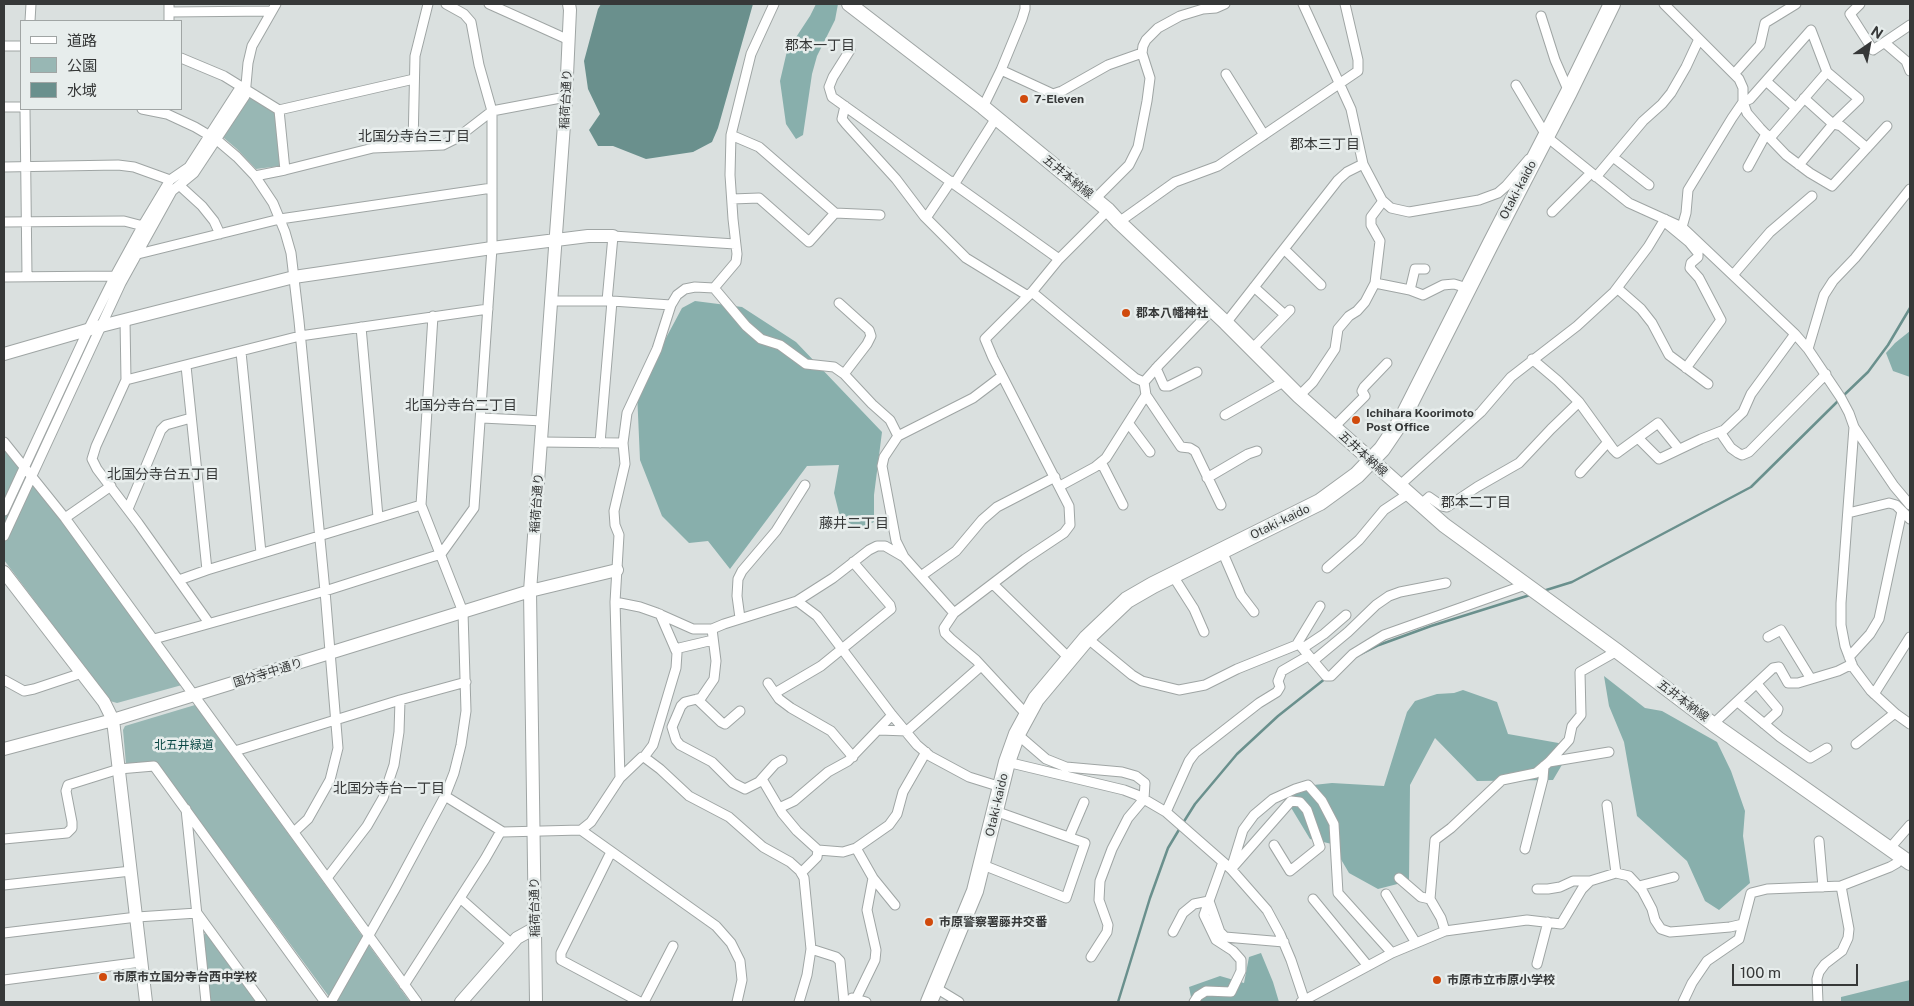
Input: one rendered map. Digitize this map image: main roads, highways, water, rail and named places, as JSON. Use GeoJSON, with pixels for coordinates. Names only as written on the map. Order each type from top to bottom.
{"type":"FeatureCollection","features":[{"type":"Feature","properties":{"kind":"highway","name":"Otaki-kaido"},"geometry":{"type":"LineString","coordinates":[[932,995],[966,917],[983,865],[1007,762],[1026,714],[1049,682],[1086,638],[1127,600],[1320,502],[1372,462],[1401,421],[1467,288],[1570,92],[1612,4]]}},
{"type":"Feature","properties":{"kind":"main road","name":"五井本納線"},"geometry":{"type":"LineString","coordinates":[[852,4],[983,107],[1108,210],[1213,310],[1299,396],[1450,530],[1617,651],[1713,724],[1906,860]]}},
{"type":"Feature","properties":{"kind":"water"},"geometry":{"type":"Polygon","coordinates":[[[601,4],[753,4],[718,128],[712,142],[693,152],[646,159],[613,146],[598,146],[589,130],[600,114],[588,89],[584,61],[601,4]]]}},
{"type":"Feature","properties":{"kind":"waterway"},"geometry":{"type":"LineString","coordinates":[[1843,396],[1868,372],[1888,345],[1910,308]]}},
{"type":"Feature","properties":{"kind":"waterway"},"geometry":{"type":"LineString","coordinates":[[1543,591],[1572,582],[1751,487],[1839,400]]}},
{"type":"Feature","properties":{"kind":"waterway"},"geometry":{"type":"LineString","coordinates":[[1361,654],[1379,645],[1431,626],[1530,595]]}},
{"type":"Feature","properties":{"kind":"waterway"},"geometry":{"type":"LineString","coordinates":[[1183,823],[1195,804],[1237,754],[1278,716],[1326,678]]}},
{"type":"Feature","properties":{"kind":"waterway"},"geometry":{"type":"LineString","coordinates":[[1118,1002],[1150,898],[1168,848],[1180,828]]}},
{"type":"Feature","properties":{"kind":"place","name":"7-Eleven"},"geometry":{"type":"Point","coordinates":[1024,99]}},
{"type":"Feature","properties":{"kind":"place","name":"郡本八幡神社"},"geometry":{"type":"Point","coordinates":[1126,313]}},
{"type":"Feature","properties":{"kind":"place","name":"Ichihara Koorimoto Post Office"},"geometry":{"type":"Point","coordinates":[1356,420]}},
{"type":"Feature","properties":{"kind":"place","name":"市原警察署藤井交番"},"geometry":{"type":"Point","coordinates":[929,922]}},
{"type":"Feature","properties":{"kind":"place","name":"市原市立国分寺台西中学校"},"geometry":{"type":"Point","coordinates":[103,977]}},
{"type":"Feature","properties":{"kind":"place","name":"市原市立市原小学校"},"geometry":{"type":"Point","coordinates":[1437,980]}},
{"type":"Feature","properties":{"kind":"district","name":"郡本一丁目"},"geometry":{"type":"Point","coordinates":[820,46]}},
{"type":"Feature","properties":{"kind":"district","name":"北国分寺台三丁目"},"geometry":{"type":"Point","coordinates":[414,137]}},
{"type":"Feature","properties":{"kind":"district","name":"郡本三丁目"},"geometry":{"type":"Point","coordinates":[1325,145]}},
{"type":"Feature","properties":{"kind":"district","name":"北国分寺台二丁目"},"geometry":{"type":"Point","coordinates":[461,406]}},
{"type":"Feature","properties":{"kind":"district","name":"北国分寺台五丁目"},"geometry":{"type":"Point","coordinates":[163,475]}},
{"type":"Feature","properties":{"kind":"district","name":"郡本二丁目"},"geometry":{"type":"Point","coordinates":[1476,503]}},
{"type":"Feature","properties":{"kind":"district","name":"藤井二丁目"},"geometry":{"type":"Point","coordinates":[854,524]}},
{"type":"Feature","properties":{"kind":"district","name":"北国分寺台一丁目"},"geometry":{"type":"Point","coordinates":[389,789]}},
{"type":"Feature","properties":{"kind":"park label","name":"北五井緑道"},"geometry":{"type":"Point","coordinates":[184,745]}}]}
